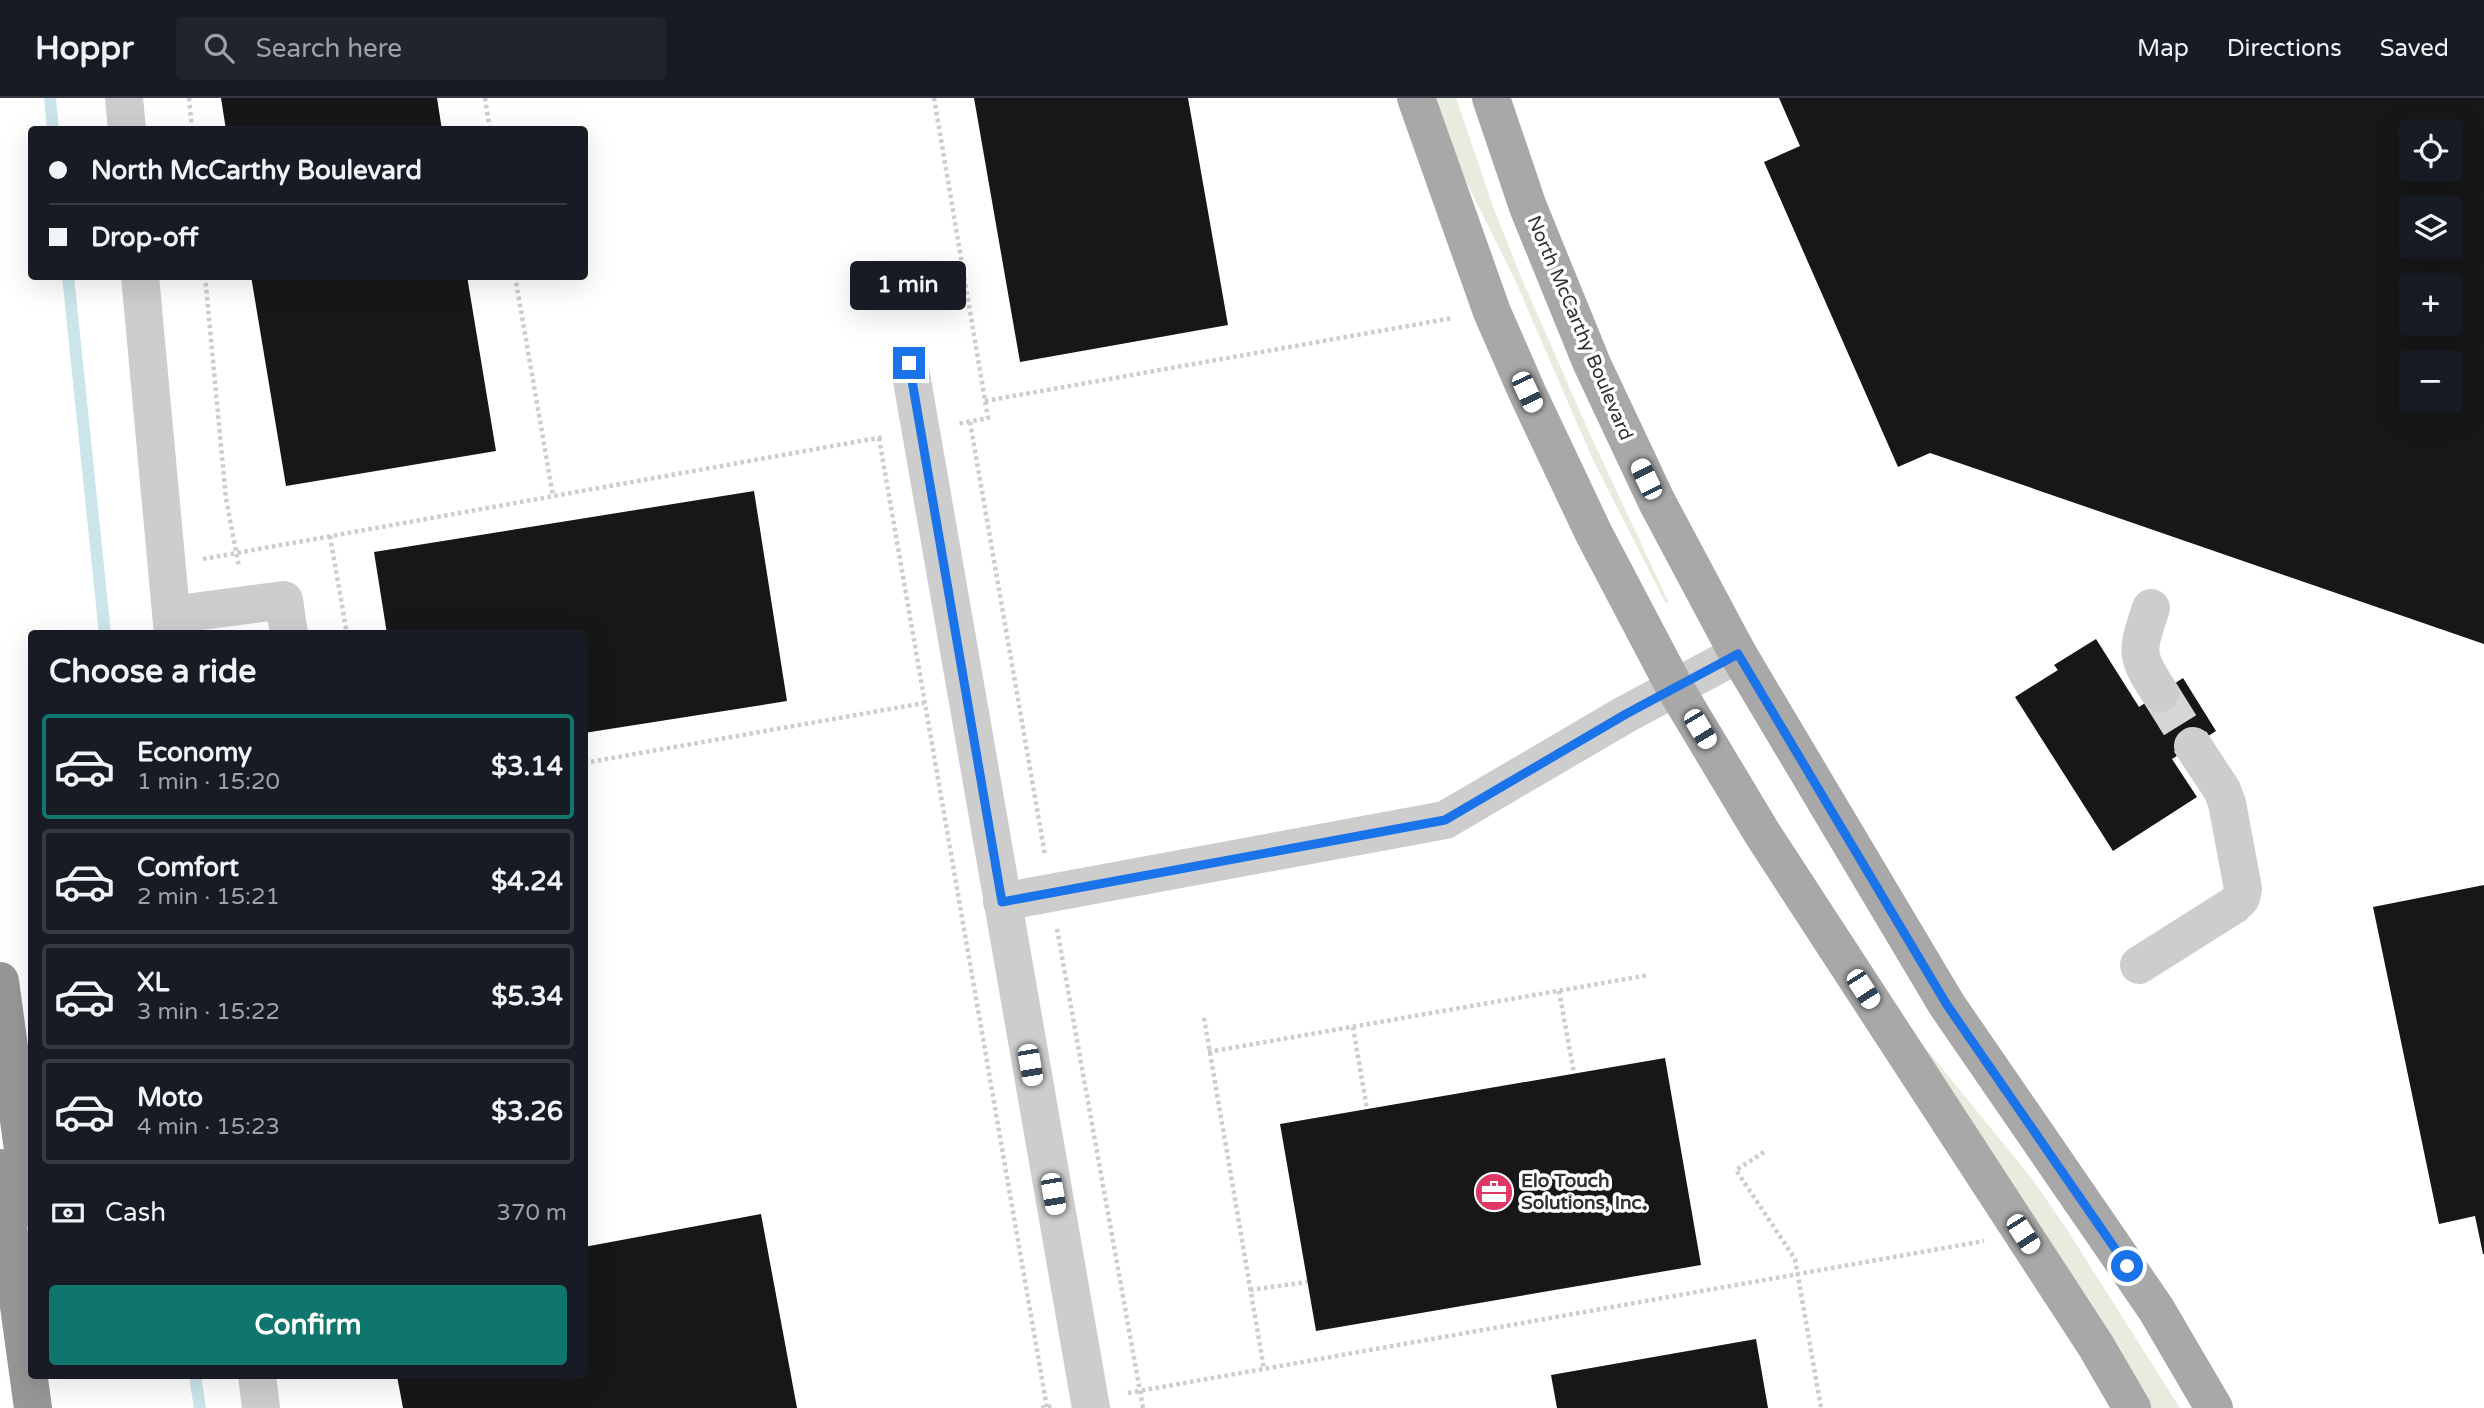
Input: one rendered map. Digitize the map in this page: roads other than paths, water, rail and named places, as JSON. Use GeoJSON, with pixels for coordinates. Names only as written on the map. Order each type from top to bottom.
{"type":"FeatureCollection","features":[{"type":"Feature","properties":{"kind":"highway"},"geometry":{"type":"LineString","coordinates":[[0,981],[28,1184]]}},
{"type":"Feature","properties":{"kind":"highway"},"geometry":{"type":"LineString","coordinates":[[0,1168],[28,1372]]}},
{"type":"Feature","properties":{"kind":"highway"},"geometry":{"type":"LineString","coordinates":[[29,1379],[33,1408]]}},
{"type":"Feature","properties":{"kind":"highway"},"geometry":{"type":"LineString","coordinates":[[54,1379],[58,1408]]}},
{"type":"Feature","properties":{"kind":"main road"},"geometry":{"type":"LineString","coordinates":[[1416,98],[1492,312],[1527,392],[1594,534],[1675,688],[1762,833],[2096,1346],[2132,1408]]}},
{"type":"Feature","properties":{"kind":"main road","name":"North McCarthy Boulevard"},"geometry":{"type":"LineString","coordinates":[[1491,98],[1528,207],[1592,364],[1657,502],[1738,654],[1947,1005],[2157,1309],[2214,1408]]}},
{"type":"Feature","properties":{"kind":"lane"},"geometry":{"type":"LineString","coordinates":[[124,98],[127,126]]}},
{"type":"Feature","properties":{"kind":"lane"},"geometry":{"type":"LineString","coordinates":[[140,280],[172,624],[284,600],[288,630]]}},
{"type":"Feature","properties":{"kind":"lane"},"geometry":{"type":"LineString","coordinates":[[909,363],[1090,1404]]}},
{"type":"Feature","properties":{"kind":"lane"},"geometry":{"type":"LineString","coordinates":[[2151,608],[2140,642],[2140,657],[2160,693]]}},
{"type":"Feature","properties":{"kind":"lane"},"geometry":{"type":"LineString","coordinates":[[1002,902],[1445,820],[1626,714],[1738,654]]}},
{"type":"Feature","properties":{"kind":"lane"},"geometry":{"type":"LineString","coordinates":[[2139,965],[2241,898],[2243,889],[2227,803],[2222,790],[2193,746]]}},
{"type":"Feature","properties":{"kind":"lane"},"geometry":{"type":"LineString","coordinates":[[257,1379],[261,1408]]}},
{"type":"Feature","properties":{"kind":"waterway"},"geometry":{"type":"LineString","coordinates":[[50,98],[53,126]]}},
{"type":"Feature","properties":{"kind":"waterway"},"geometry":{"type":"LineString","coordinates":[[68,280],[105,630]]}},
{"type":"Feature","properties":{"kind":"waterway"},"geometry":{"type":"LineString","coordinates":[[195,1379],[200,1408]]}},
{"type":"Feature","properties":{"kind":"tunnel"},"geometry":{"type":"LineString","coordinates":[[2160,693],[2193,746]]}},
{"type":"Feature","properties":{"kind":"place","name":"Elo Touch Solutions, Inc."},"geometry":{"type":"Point","coordinates":[1494,1192]}}]}
